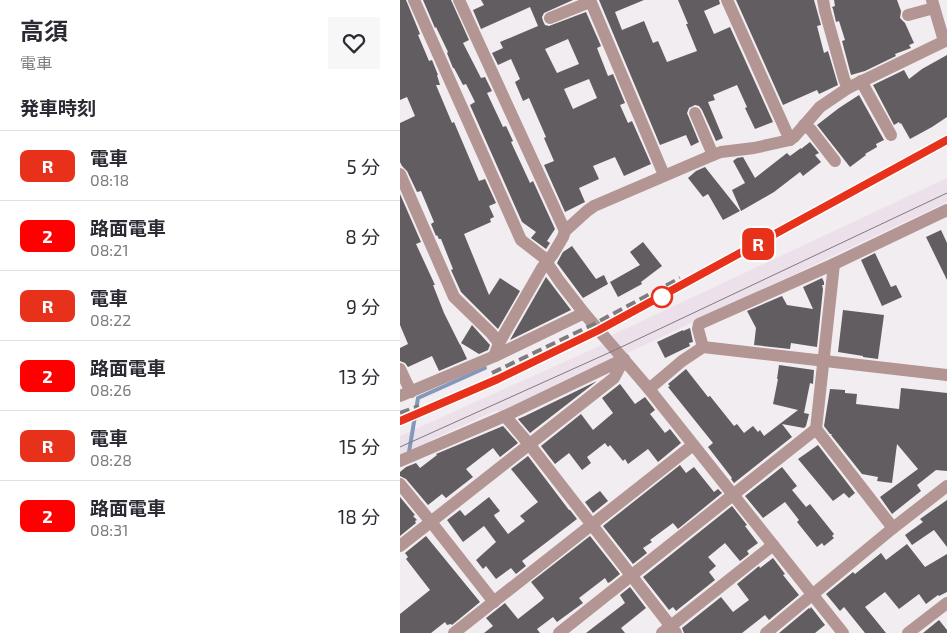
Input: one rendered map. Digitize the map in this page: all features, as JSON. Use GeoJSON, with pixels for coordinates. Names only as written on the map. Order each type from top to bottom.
{"type":"FeatureCollection","features":[{"type":"Feature","properties":{"kind":"street"},"geometry":{"type":"LineString","coordinates":[[414,0],[521,240],[543,257],[584,313],[649,389],[843,633]]}},
{"type":"Feature","properties":{"kind":"street"},"geometry":{"type":"LineString","coordinates":[[459,0],[565,230]]}},
{"type":"Feature","properties":{"kind":"street"},"geometry":{"type":"LineString","coordinates":[[728,0],[790,140]]}},
{"type":"Feature","properties":{"kind":"street"},"geometry":{"type":"LineString","coordinates":[[823,0],[824,11],[848,88]]}},
{"type":"Feature","properties":{"kind":"street"},"geometry":{"type":"LineString","coordinates":[[550,18],[590,1],[664,175]]}},
{"type":"Feature","properties":{"kind":"street"},"geometry":{"type":"LineString","coordinates":[[496,356],[498,342],[542,268],[563,237],[565,230],[587,211],[594,206],[664,175],[721,152],[754,148],[790,140],[820,107],[848,88],[945,40],[933,4],[908,15]]}},
{"type":"Feature","properties":{"kind":"street"},"geometry":{"type":"LineString","coordinates":[[861,82],[891,135]]}},
{"type":"Feature","properties":{"kind":"street"},"geometry":{"type":"LineString","coordinates":[[695,113],[713,155]]}},
{"type":"Feature","properties":{"kind":"street"},"geometry":{"type":"LineString","coordinates":[[804,125],[811,130],[835,160]]}},
{"type":"Feature","properties":{"kind":"street"},"geometry":{"type":"LineString","coordinates":[[400,174],[454,297],[498,342]]}},
{"type":"Feature","properties":{"kind":"street"},"geometry":{"type":"LineString","coordinates":[[703,347],[698,329],[699,324],[834,264],[947,210]]}},
{"type":"Feature","properties":{"kind":"street"},"geometry":{"type":"LineString","coordinates":[[834,264],[816,429],[893,528]]}},
{"type":"Feature","properties":{"kind":"street"},"geometry":{"type":"LineString","coordinates":[[400,368],[405,394],[496,356],[584,313]]}},
{"type":"Feature","properties":{"kind":"street"},"geometry":{"type":"LineString","coordinates":[[649,389],[682,361],[703,347],[947,375]]}},
{"type":"Feature","properties":{"kind":"street"},"geometry":{"type":"LineString","coordinates":[[400,461],[505,416],[624,359]]}},
{"type":"Feature","properties":{"kind":"street"},"geometry":{"type":"LineString","coordinates":[[400,546],[614,378],[624,359]]}},
{"type":"Feature","properties":{"kind":"street"},"geometry":{"type":"LineString","coordinates":[[505,416],[631,577],[669,631],[773,545]]}},
{"type":"Feature","properties":{"kind":"street"},"geometry":{"type":"LineString","coordinates":[[559,633],[816,429]]}},
{"type":"Feature","properties":{"kind":"street"},"geometry":{"type":"LineString","coordinates":[[454,633],[693,445]]}},
{"type":"Feature","properties":{"kind":"street"},"geometry":{"type":"LineString","coordinates":[[400,484],[494,602]]}},
{"type":"Feature","properties":{"kind":"street"},"geometry":{"type":"LineString","coordinates":[[766,633],[947,486]]}},
{"type":"Feature","properties":{"kind":"street"},"geometry":{"type":"LineString","coordinates":[[908,633],[947,603]]}},
{"type":"Feature","properties":{"kind":"shaded area"},"geometry":{"type":"Polygon","coordinates":[[[947,178],[947,202],[499,414],[497,410],[431,440],[432,444],[400,457],[400,436],[615,339],[612,335],[947,178]]]}},
{"type":"Feature","properties":{"kind":"building"},"geometry":{"type":"Polygon","coordinates":[[[400,0],[406,0],[429,61],[432,60],[438,75],[440,85],[436,85],[479,181],[485,179],[496,203],[489,206],[494,217],[490,219],[491,222],[464,234],[489,295],[500,278],[520,291],[498,329],[461,292],[451,270],[453,269],[441,239],[436,236],[431,224],[434,222],[421,191],[417,192],[407,171],[400,162],[400,123],[415,116],[407,97],[400,100],[400,0]]]}},
{"type":"Feature","properties":{"kind":"building"},"geometry":{"type":"Polygon","coordinates":[[[423,0],[451,0],[469,40],[463,43],[481,78],[485,77],[492,91],[487,93],[503,127],[506,126],[513,141],[511,142],[530,183],[533,181],[555,229],[547,241],[550,243],[546,249],[531,238],[536,232],[522,222],[470,105],[475,102],[466,84],[463,85],[453,68],[448,52],[423,0]]]}},
{"type":"Feature","properties":{"kind":"building"},"geometry":{"type":"Polygon","coordinates":[[[481,0],[573,0],[544,13],[543,21],[545,25],[549,26],[586,12],[601,46],[597,48],[608,76],[613,74],[625,103],[620,105],[628,123],[632,121],[651,164],[624,176],[615,157],[593,166],[599,179],[579,188],[585,202],[565,212],[544,165],[554,161],[529,98],[523,101],[515,82],[520,79],[511,59],[498,65],[492,53],[503,48],[500,42],[538,26],[530,7],[481,29],[473,10],[484,5],[481,0]],[[568,39],[545,49],[557,73],[579,64],[568,39]],[[589,79],[564,89],[573,109],[597,98],[589,79]]]}},
{"type":"Feature","properties":{"kind":"building"},"geometry":{"type":"Polygon","coordinates":[[[599,0],[644,0],[615,12],[622,30],[644,21],[653,43],[658,41],[667,62],[697,51],[678,0],[719,0],[720,4],[704,11],[714,34],[730,27],[773,122],[755,129],[737,85],[713,95],[715,100],[708,102],[723,138],[716,141],[702,110],[699,106],[695,105],[689,108],[687,113],[699,142],[691,146],[686,135],[660,145],[599,0]]]}},
{"type":"Feature","properties":{"kind":"building"},"geometry":{"type":"Polygon","coordinates":[[[736,0],[814,0],[821,25],[817,26],[824,53],[828,51],[838,85],[819,94],[817,90],[783,105],[736,0]]]}},
{"type":"Feature","properties":{"kind":"building"},"geometry":{"type":"Polygon","coordinates":[[[834,0],[897,0],[901,11],[900,18],[905,23],[914,43],[909,45],[911,48],[895,54],[896,56],[865,71],[851,75],[842,41],[845,40],[839,21],[836,22],[832,7],[835,6],[834,0]]]}},
{"type":"Feature","properties":{"kind":"building"},"geometry":{"type":"Polygon","coordinates":[[[947,55],[947,117],[910,139],[901,123],[899,122],[894,125],[873,85],[904,70],[909,79],[922,69],[947,55]]]}},
{"type":"Feature","properties":{"kind":"building"},"geometry":{"type":"Polygon","coordinates":[[[859,95],[884,140],[876,144],[877,147],[865,154],[850,167],[817,125],[859,95]]]}},
{"type":"Feature","properties":{"kind":"building"},"geometry":{"type":"Polygon","coordinates":[[[810,142],[819,153],[815,155],[821,162],[803,176],[800,172],[774,192],[741,211],[732,190],[745,183],[733,161],[743,157],[755,178],[787,153],[790,156],[810,142]]]}},
{"type":"Feature","properties":{"kind":"building"},"geometry":{"type":"Polygon","coordinates":[[[705,167],[740,211],[723,220],[708,194],[703,197],[688,178],[696,171],[705,167]]]}},
{"type":"Feature","properties":{"kind":"building"},"geometry":{"type":"Polygon","coordinates":[[[400,194],[421,242],[416,244],[435,285],[433,285],[444,313],[467,359],[439,371],[432,356],[408,367],[400,361],[400,348],[408,344],[400,325],[400,194]]]}},
{"type":"Feature","properties":{"kind":"building"},"geometry":{"type":"Polygon","coordinates":[[[941,230],[947,243],[947,280],[926,237],[941,230]]]}},
{"type":"Feature","properties":{"kind":"building"},"geometry":{"type":"Polygon","coordinates":[[[643,242],[662,266],[641,282],[642,284],[618,297],[610,282],[640,265],[630,252],[643,242]]]}},
{"type":"Feature","properties":{"kind":"building"},"geometry":{"type":"Polygon","coordinates":[[[572,246],[596,279],[604,275],[608,284],[583,298],[557,263],[563,252],[572,246]]]}},
{"type":"Feature","properties":{"kind":"building"},"geometry":{"type":"Polygon","coordinates":[[[875,253],[891,287],[896,285],[902,297],[882,306],[861,260],[875,253]]]}},
{"type":"Feature","properties":{"kind":"building"},"geometry":{"type":"Polygon","coordinates":[[[546,277],[571,310],[510,340],[546,277]]]}},
{"type":"Feature","properties":{"kind":"building"},"geometry":{"type":"Polygon","coordinates":[[[822,278],[824,285],[822,285],[817,347],[791,343],[790,349],[754,345],[756,328],[747,311],[782,296],[787,305],[813,309],[803,287],[822,278]]]}},
{"type":"Feature","properties":{"kind":"building"},"geometry":{"type":"Polygon","coordinates":[[[843,310],[884,315],[878,359],[838,352],[843,310]]]}},
{"type":"Feature","properties":{"kind":"building"},"geometry":{"type":"Polygon","coordinates":[[[472,325],[490,345],[488,350],[479,354],[461,343],[472,325]]]}},
{"type":"Feature","properties":{"kind":"building"},"geometry":{"type":"Polygon","coordinates":[[[690,328],[693,342],[689,343],[690,346],[665,358],[657,342],[690,328]]]}},
{"type":"Feature","properties":{"kind":"building"},"geometry":{"type":"Polygon","coordinates":[[[779,365],[814,370],[813,384],[810,383],[804,413],[809,414],[806,426],[804,428],[782,424],[792,437],[734,483],[708,447],[713,443],[668,387],[670,386],[668,384],[686,369],[734,426],[737,424],[744,433],[753,426],[758,432],[760,430],[764,436],[798,410],[773,404],[779,365]]]}},
{"type":"Feature","properties":{"kind":"building"},"geometry":{"type":"Polygon","coordinates":[[[597,381],[530,433],[518,419],[525,416],[597,381]]]}},
{"type":"Feature","properties":{"kind":"building"},"geometry":{"type":"Polygon","coordinates":[[[620,384],[635,404],[645,397],[655,410],[650,414],[665,433],[670,429],[681,443],[658,462],[648,449],[628,464],[625,459],[623,461],[610,445],[608,447],[605,443],[587,457],[591,463],[582,470],[569,453],[555,464],[541,446],[581,414],[593,430],[613,413],[602,398],[620,384]]]}},
{"type":"Feature","properties":{"kind":"building"},"geometry":{"type":"Polygon","coordinates":[[[901,388],[947,393],[947,471],[936,470],[917,485],[921,491],[892,514],[880,497],[918,469],[897,444],[892,483],[877,481],[878,477],[862,474],[824,426],[830,389],[845,390],[845,393],[857,394],[856,404],[899,409],[901,388]]]}},
{"type":"Feature","properties":{"kind":"building"},"geometry":{"type":"Polygon","coordinates":[[[503,426],[518,443],[500,457],[493,448],[466,469],[473,477],[446,498],[442,494],[428,505],[406,479],[400,476],[400,472],[406,467],[416,463],[420,468],[436,454],[503,426]]]}},
{"type":"Feature","properties":{"kind":"building"},"geometry":{"type":"Polygon","coordinates":[[[818,445],[855,493],[849,498],[844,493],[833,501],[798,459],[818,445]]]}},
{"type":"Feature","properties":{"kind":"building"},"geometry":{"type":"Polygon","coordinates":[[[528,456],[577,519],[522,561],[526,566],[516,574],[511,568],[496,579],[486,566],[483,569],[476,560],[496,542],[484,526],[463,542],[447,520],[460,510],[465,516],[489,497],[500,511],[494,515],[495,517],[508,534],[525,521],[520,516],[538,502],[511,469],[528,456]]]}},
{"type":"Feature","properties":{"kind":"building"},"geometry":{"type":"Polygon","coordinates":[[[680,465],[686,473],[694,467],[714,492],[718,489],[722,493],[678,529],[673,523],[650,540],[652,542],[643,548],[647,553],[633,564],[603,526],[680,465]]]}},
{"type":"Feature","properties":{"kind":"building"},"geometry":{"type":"Polygon","coordinates":[[[782,467],[797,486],[792,490],[806,507],[810,504],[834,534],[832,536],[834,538],[824,546],[822,543],[817,547],[797,522],[799,520],[785,502],[763,518],[745,496],[782,467]]]}},
{"type":"Feature","properties":{"kind":"building"},"geometry":{"type":"Polygon","coordinates":[[[600,491],[608,501],[593,513],[585,502],[600,491]]]}},
{"type":"Feature","properties":{"kind":"building"},"geometry":{"type":"Polygon","coordinates":[[[400,497],[417,520],[400,536],[400,497]]]}},
{"type":"Feature","properties":{"kind":"building"},"geometry":{"type":"Polygon","coordinates":[[[947,500],[947,547],[934,530],[912,545],[905,535],[923,522],[920,519],[947,500]]]}},
{"type":"Feature","properties":{"kind":"building"},"geometry":{"type":"Polygon","coordinates":[[[732,506],[758,543],[747,551],[749,554],[740,561],[725,543],[708,557],[716,566],[709,572],[715,580],[676,611],[673,607],[669,610],[643,577],[732,506]]]}},
{"type":"Feature","properties":{"kind":"building"},"geometry":{"type":"Polygon","coordinates":[[[426,536],[480,602],[452,625],[447,625],[445,622],[431,633],[400,633],[400,614],[430,590],[406,559],[408,557],[405,553],[426,536]]]}},
{"type":"Feature","properties":{"kind":"building"},"geometry":{"type":"Polygon","coordinates":[[[590,536],[620,574],[608,583],[605,578],[579,598],[583,603],[557,622],[553,617],[537,629],[540,633],[484,633],[493,626],[486,618],[505,603],[518,619],[541,601],[544,598],[531,582],[590,536]]]}},
{"type":"Feature","properties":{"kind":"building"},"geometry":{"type":"Polygon","coordinates":[[[907,544],[925,567],[947,554],[947,592],[938,595],[926,604],[919,594],[899,609],[885,592],[865,607],[886,633],[865,633],[844,607],[840,611],[826,594],[853,572],[855,574],[881,553],[886,560],[907,544]]]}},
{"type":"Feature","properties":{"kind":"building"},"geometry":{"type":"Polygon","coordinates":[[[773,558],[785,574],[783,575],[799,595],[769,620],[765,615],[742,633],[684,633],[682,628],[721,597],[733,612],[749,600],[737,584],[759,566],[760,568],[773,558]]]}},
{"type":"Feature","properties":{"kind":"building"},"geometry":{"type":"Polygon","coordinates":[[[630,587],[646,608],[621,628],[625,633],[586,633],[625,603],[620,595],[630,587]]]}},
{"type":"Feature","properties":{"kind":"building"},"geometry":{"type":"Polygon","coordinates":[[[811,607],[825,625],[815,633],[779,633],[810,609],[811,607]]]}},
{"type":"Feature","properties":{"kind":"building"},"geometry":{"type":"Polygon","coordinates":[[[939,620],[947,630],[947,633],[923,633],[939,620]]]}},
{"type":"Feature","properties":{"kind":"waterway"},"geometry":{"type":"LineString","coordinates":[[409,452],[418,398],[485,368]]}},
{"type":"Feature","properties":{"kind":"tram line"},"geometry":{"type":"LineString","coordinates":[[400,447],[615,350],[947,193]]}},
{"type":"Feature","properties":{"kind":"railway"},"geometry":{"type":"LineString","coordinates":[[400,421],[498,379],[599,330],[947,140]]}},
{"type":"Feature","properties":{"kind":"railway"},"geometry":{"type":"LineString","coordinates":[[492,373],[594,324],[680,278]]}},
{"type":"Feature","properties":{"kind":"railway"},"geometry":{"type":"LineString","coordinates":[[400,413],[419,406]]}},
{"type":"Feature","properties":{"kind":"train","name":"R"},"geometry":{"type":"LineString","coordinates":[[400,421],[498,379],[599,330],[947,140]]}}]}
